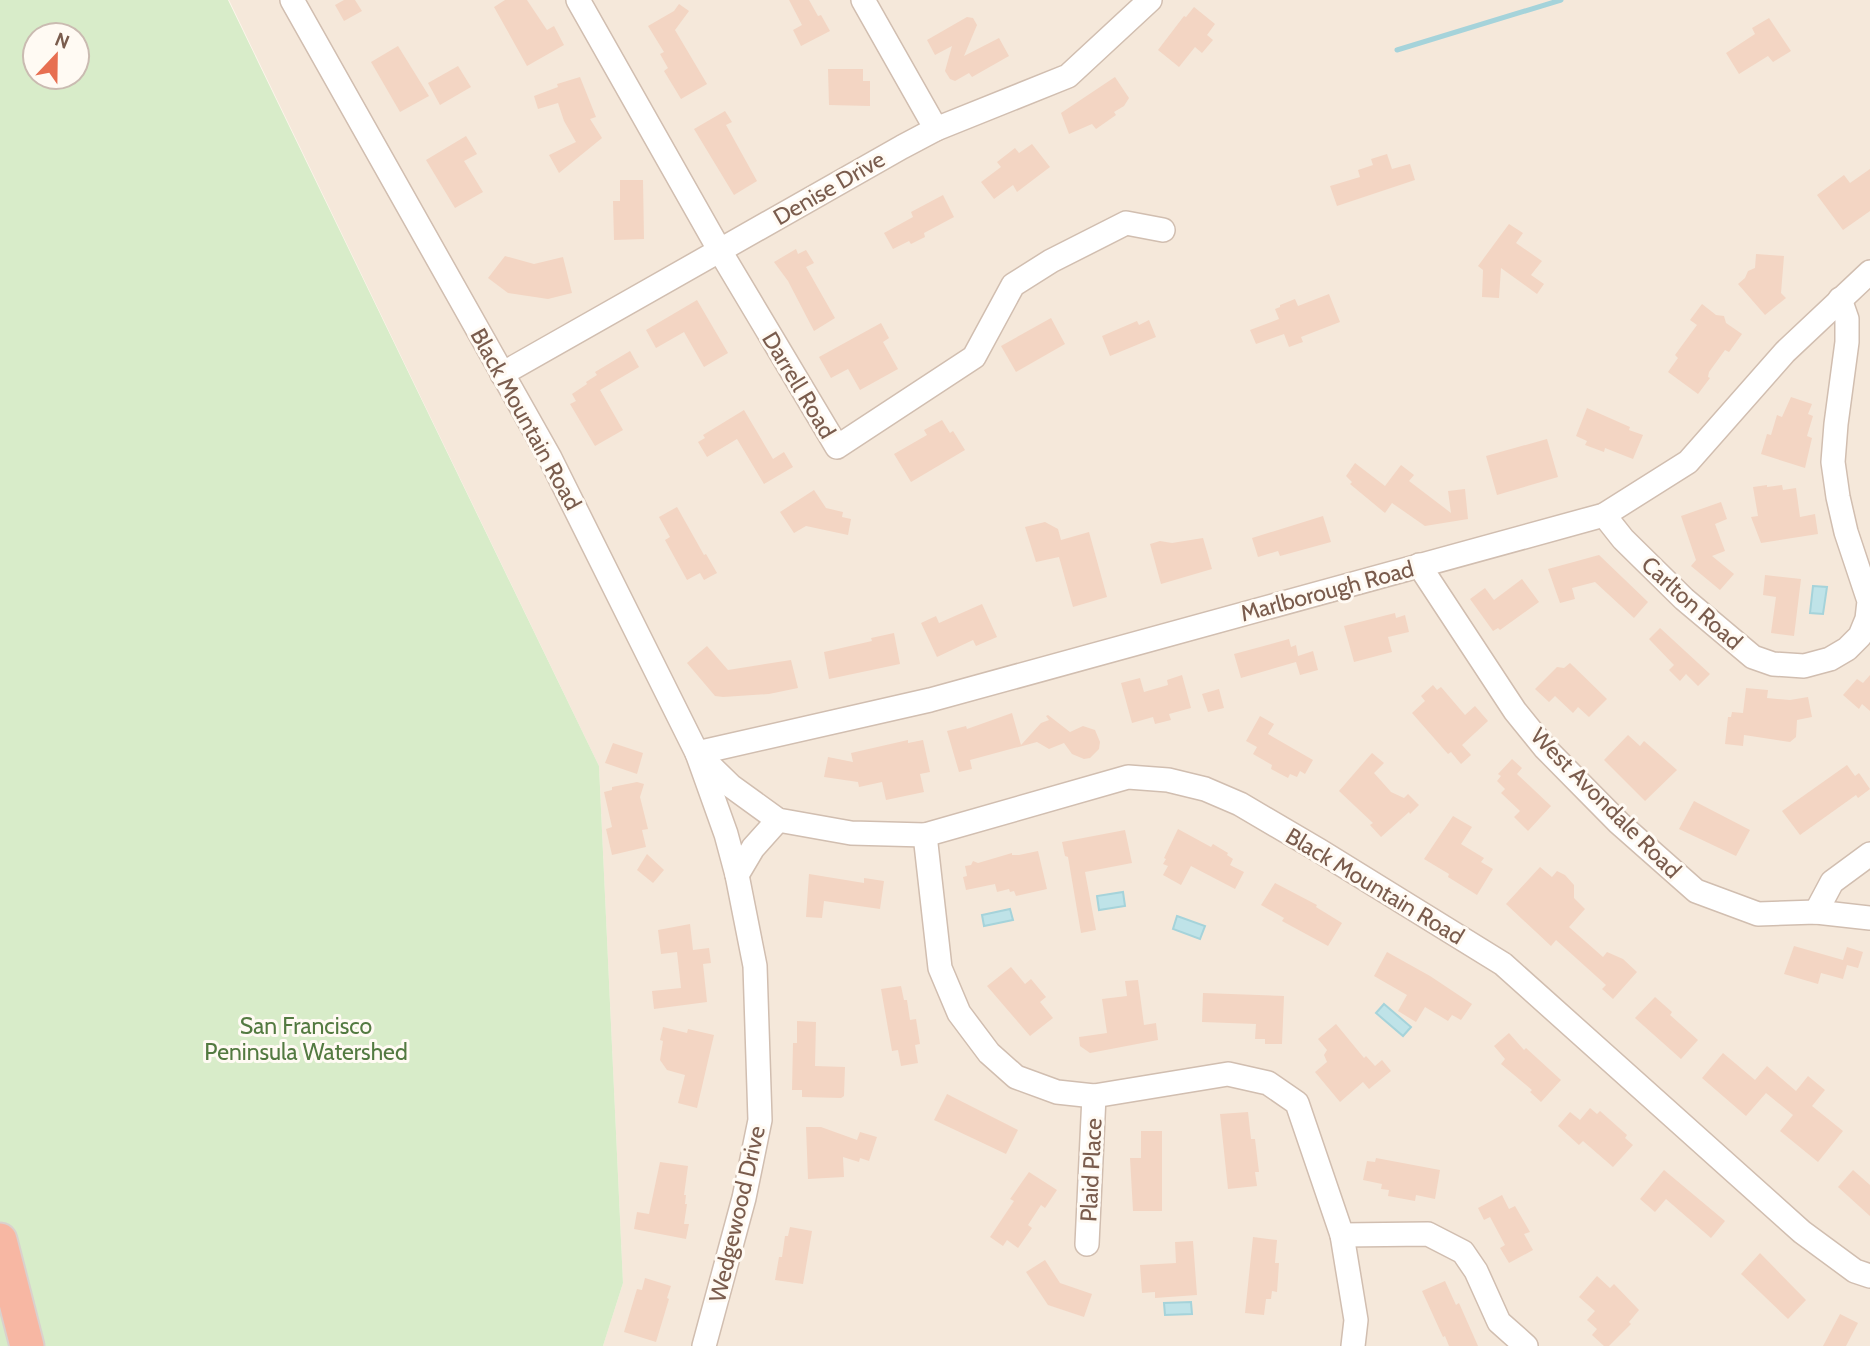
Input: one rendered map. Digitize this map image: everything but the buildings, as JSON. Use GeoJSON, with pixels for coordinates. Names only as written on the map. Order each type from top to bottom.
{"type":"FeatureCollection","features":[{"type":"Feature","properties":{"kind":"highway"},"geometry":{"type":"LineString","coordinates":[[0,1240],[27,1346]]}},
{"type":"Feature","properties":{"kind":"highway"},"geometry":{"type":"LineString","coordinates":[[0,1305],[5,1346]]}},
{"type":"Feature","properties":{"kind":"street","name":"Black Mountain Road"},"geometry":{"type":"LineString","coordinates":[[292,0],[556,469],[697,753],[730,786],[778,820],[851,832],[925,835],[1128,777],[1168,780],[1205,789],[1240,804],[1503,964],[1802,1232],[1855,1271],[1870,1276]]}},
{"type":"Feature","properties":{"kind":"street","name":"Darrell Road"},"geometry":{"type":"LineString","coordinates":[[578,0],[720,251],[837,447],[974,357],[1013,285],[1051,261],[1126,223],[1163,230]]}},
{"type":"Feature","properties":{"kind":"street"},"geometry":{"type":"LineString","coordinates":[[863,0],[936,129]]}},
{"type":"Feature","properties":{"kind":"street","name":"Denise Drive"},"geometry":{"type":"LineString","coordinates":[[502,374],[936,129],[1068,76],[1150,0]]}},
{"type":"Feature","properties":{"kind":"street","name":"Marlborough Road"},"geometry":{"type":"LineString","coordinates":[[697,753],[930,700],[1604,515],[1688,462],[1784,352],[1870,272]]}},
{"type":"Feature","properties":{"kind":"street","name":"Carlton Road"},"geometry":{"type":"LineString","coordinates":[[1604,515],[1623,539],[1684,599],[1753,657],[1773,664],[1804,666],[1830,659],[1847,649],[1860,636],[1867,619],[1869,601],[1846,532],[1833,462],[1847,342],[1847,319],[1840,299]]}},
{"type":"Feature","properties":{"kind":"street","name":"West Avondale Road"},"geometry":{"type":"LineString","coordinates":[[1419,565],[1516,711],[1545,748],[1619,823],[1696,891],[1758,914],[1816,912],[1870,918]]}},
{"type":"Feature","properties":{"kind":"street","name":"Wedgewood Drive"},"geometry":{"type":"LineString","coordinates":[[697,753],[726,834],[755,966],[760,1120],[744,1198],[704,1346]]}},
{"type":"Feature","properties":{"kind":"street"},"geometry":{"type":"LineString","coordinates":[[737,875],[752,848],[778,820]]}},
{"type":"Feature","properties":{"kind":"street"},"geometry":{"type":"LineString","coordinates":[[925,835],[940,968],[959,1013],[989,1052],[1016,1077],[1057,1092],[1094,1096],[1227,1074],[1268,1083],[1297,1102],[1342,1235],[1356,1320],[1353,1346]]}},
{"type":"Feature","properties":{"kind":"street"},"geometry":{"type":"LineString","coordinates":[[1816,912],[1832,882],[1870,854]]}},
{"type":"Feature","properties":{"kind":"street","name":"Plaid Place"},"geometry":{"type":"LineString","coordinates":[[1087,1244],[1094,1096]]}},
{"type":"Feature","properties":{"kind":"street"},"geometry":{"type":"LineString","coordinates":[[1342,1235],[1428,1234],[1463,1252],[1476,1271],[1499,1322],[1526,1346]]}},
{"type":"Feature","properties":{"kind":"shaded area"},"geometry":{"type":"Polygon","coordinates":[[[229,0],[1870,0],[1870,1346],[603,1346],[623,1283],[599,766],[229,0]]]}},
{"type":"Feature","properties":{"kind":"green space","name":"San Francisco Peninsula Watershed"},"geometry":{"type":"Polygon","coordinates":[[[0,0],[228,0],[599,766],[623,1283],[603,1346],[0,1346],[0,0]]]}},
{"type":"Feature","properties":{"kind":"water"},"geometry":{"type":"Polygon","coordinates":[[[1813,586],[1827,587],[1823,614],[1810,613],[1813,586]]]}},
{"type":"Feature","properties":{"kind":"water"},"geometry":{"type":"Polygon","coordinates":[[[1123,892],[1125,906],[1099,910],[1097,896],[1123,892]]]}},
{"type":"Feature","properties":{"kind":"water"},"geometry":{"type":"Polygon","coordinates":[[[1010,909],[1013,920],[984,926],[982,915],[1010,909]]]}},
{"type":"Feature","properties":{"kind":"water"},"geometry":{"type":"Polygon","coordinates":[[[1177,916],[1205,926],[1200,939],[1173,929],[1177,916]]]}},
{"type":"Feature","properties":{"kind":"water"},"geometry":{"type":"Polygon","coordinates":[[[1384,1004],[1411,1027],[1403,1036],[1376,1013],[1384,1004]]]}},
{"type":"Feature","properties":{"kind":"water"},"geometry":{"type":"Polygon","coordinates":[[[1191,1302],[1192,1314],[1165,1315],[1164,1303],[1191,1302]]]}},
{"type":"Feature","properties":{"kind":"waterway"},"geometry":{"type":"LineString","coordinates":[[1397,50],[1561,0]]}}]}
